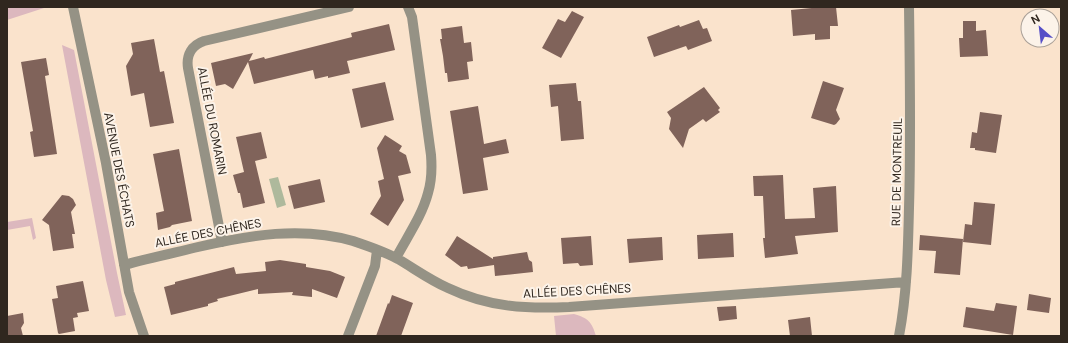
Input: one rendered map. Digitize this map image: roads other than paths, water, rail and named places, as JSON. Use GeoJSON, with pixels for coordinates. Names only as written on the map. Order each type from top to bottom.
{"type":"FeatureCollection","features":[{"type":"Feature","properties":{"kind":"street","name":"AVENUE DES ÉCHATS"},"geometry":{"type":"LineString","coordinates":[[73,7],[106,163],[129,292],[144,336]]}},
{"type":"Feature","properties":{"kind":"street","name":"ALLÉE DU ROMARIN"},"geometry":{"type":"LineString","coordinates":[[222,242],[188,68],[188,56],[191,50],[199,43],[204,41],[349,7]]}},
{"type":"Feature","properties":{"kind":"street"},"geometry":{"type":"LineString","coordinates":[[396,258],[424,204],[431,181],[432,168],[412,18],[408,7]]}},
{"type":"Feature","properties":{"kind":"street","name":"RUE DE MONTREUIL"},"geometry":{"type":"LineString","coordinates":[[899,336],[903,315],[906,282],[911,154],[909,7]]}},
{"type":"Feature","properties":{"kind":"street","name":"ALLÉE DES CHÊNES"},"geometry":{"type":"LineString","coordinates":[[124,265],[244,237],[268,234],[309,233],[339,238],[396,258],[429,279],[469,298],[507,306],[528,308],[568,307],[906,282]]}},
{"type":"Feature","properties":{"kind":"street"},"geometry":{"type":"LineString","coordinates":[[348,336],[375,266],[376,250]]}}]}
